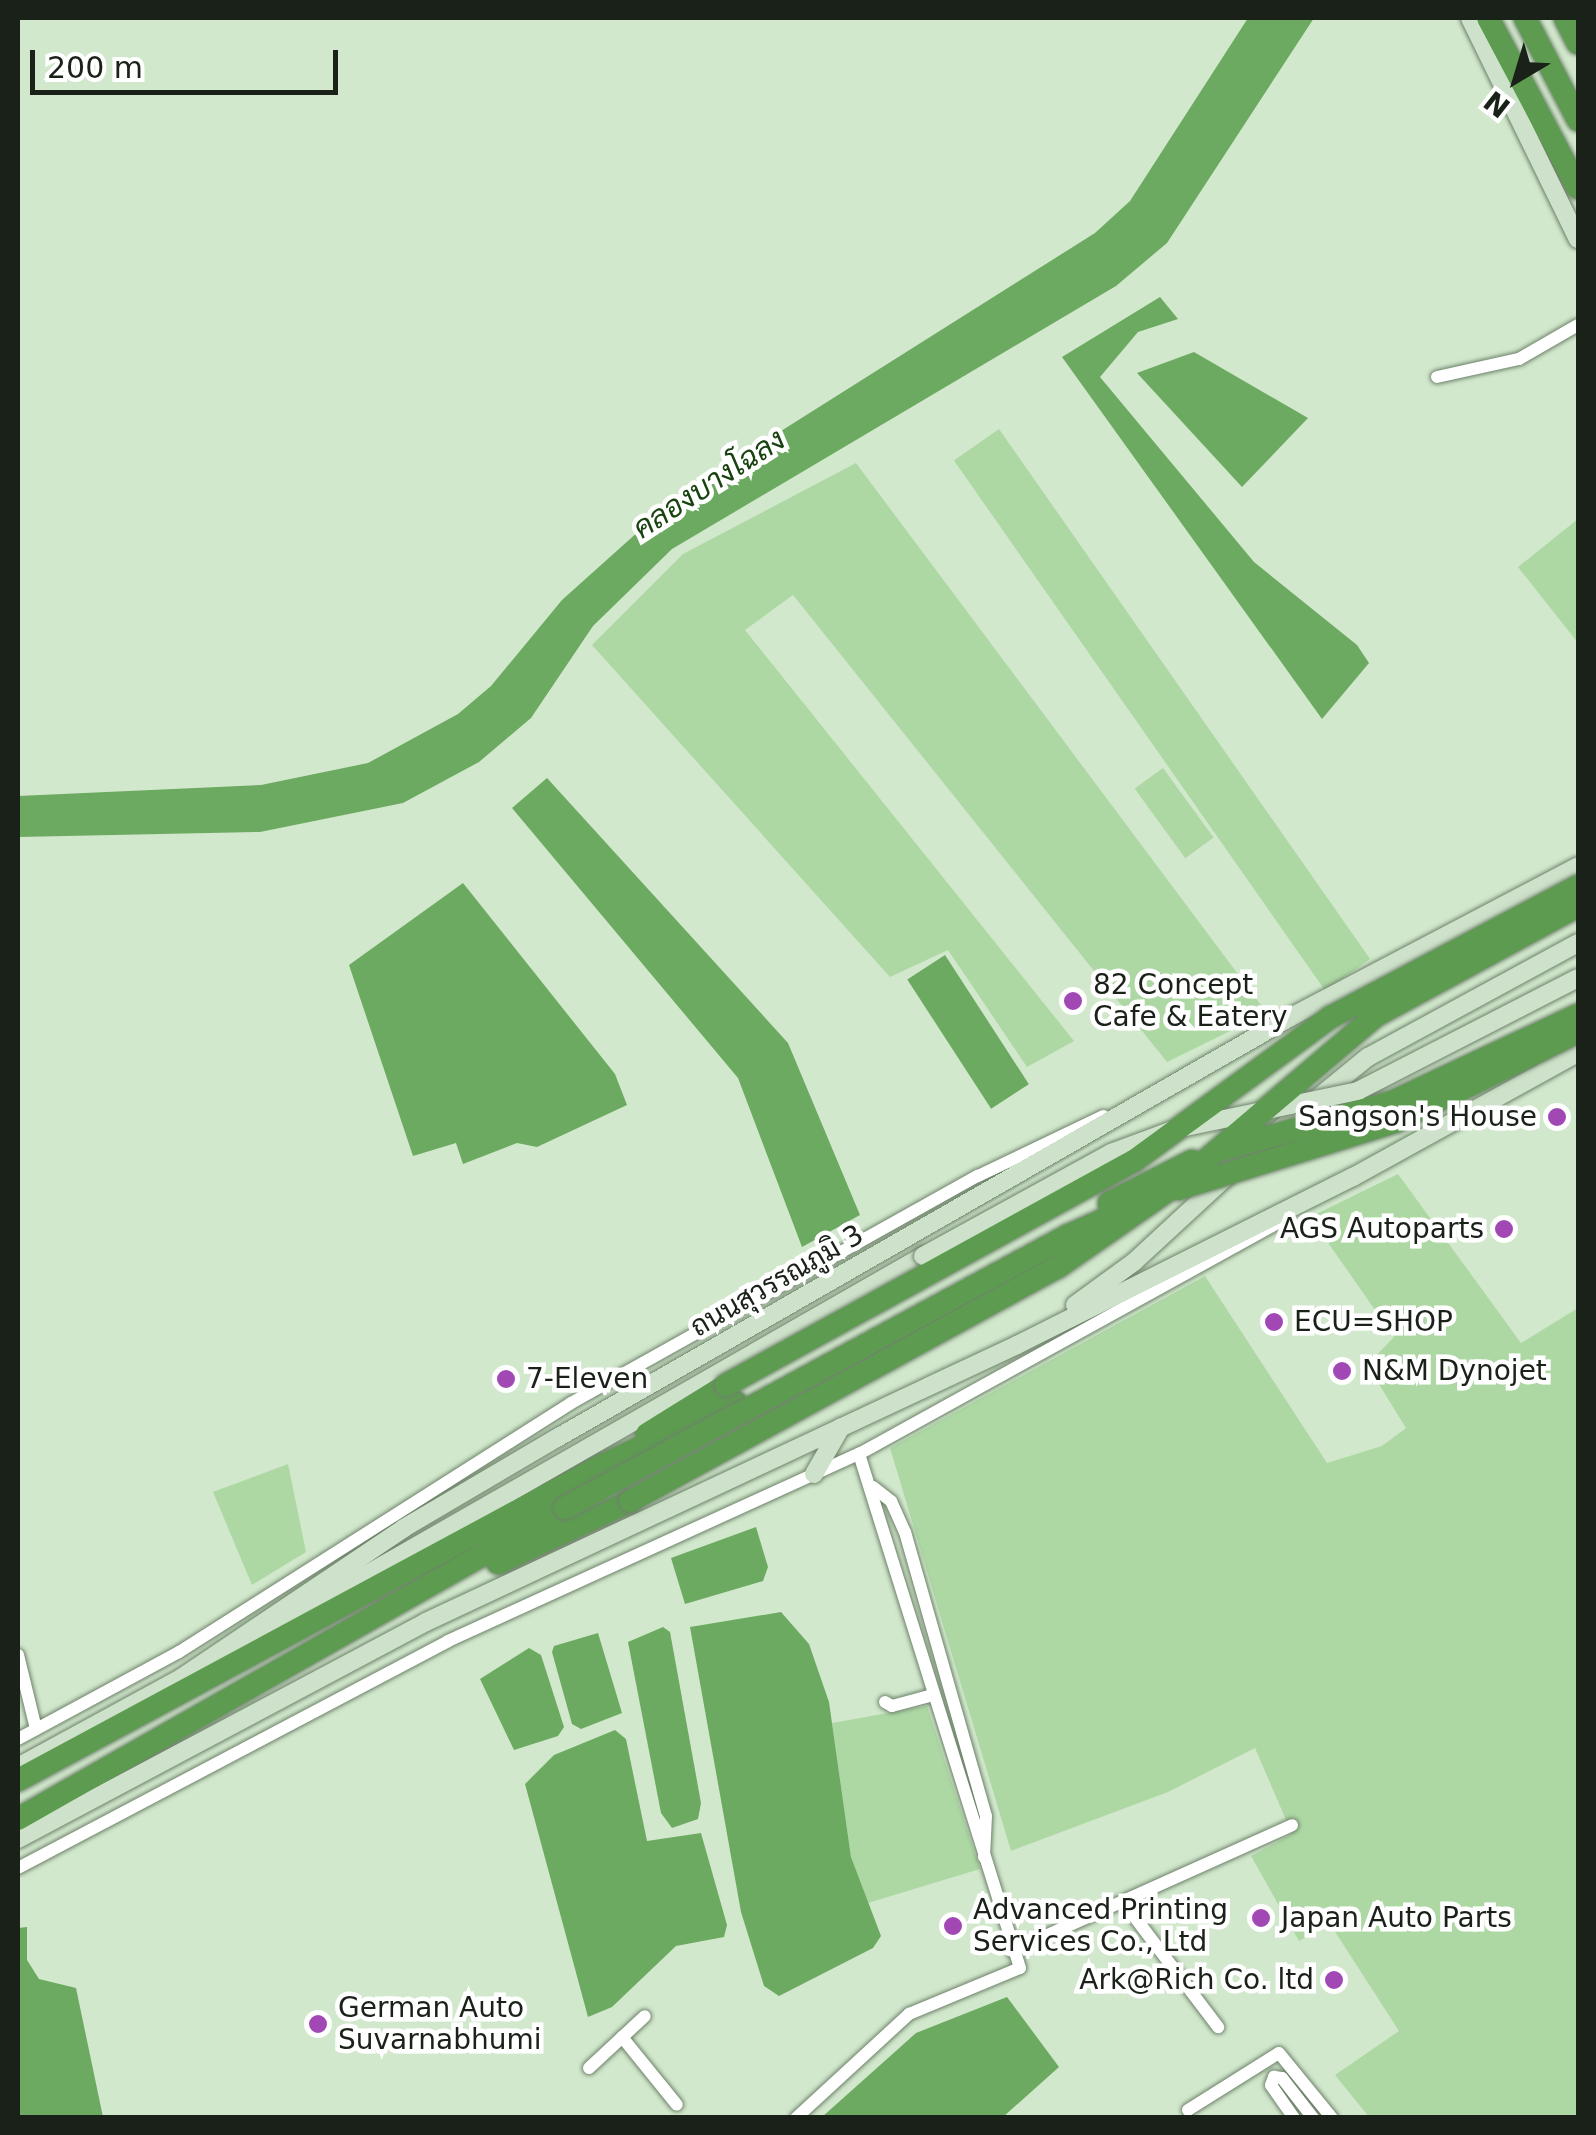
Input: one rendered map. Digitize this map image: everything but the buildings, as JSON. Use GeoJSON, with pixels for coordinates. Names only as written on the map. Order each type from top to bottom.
{"type":"FeatureCollection","features":[{"type":"Feature","properties":{"kind":"highway"},"geometry":{"type":"LineString","coordinates":[[1488,18],[1578,188]]}},
{"type":"Feature","properties":{"kind":"highway"},"geometry":{"type":"LineString","coordinates":[[1502,18],[1578,165]]}},
{"type":"Feature","properties":{"kind":"highway"},"geometry":{"type":"LineString","coordinates":[[1526,18],[1578,120]]}},
{"type":"Feature","properties":{"kind":"highway"},"geometry":{"type":"LineString","coordinates":[[1540,18],[1578,90]]}},
{"type":"Feature","properties":{"kind":"highway"},"geometry":{"type":"LineString","coordinates":[[1565,18],[1578,43]]}},
{"type":"Feature","properties":{"kind":"highway"},"geometry":{"type":"LineString","coordinates":[[600,1468],[726,1385],[1134,1161],[1331,1017],[1578,886]]}},
{"type":"Feature","properties":{"kind":"highway"},"geometry":{"type":"LineString","coordinates":[[395,1610],[646,1493],[1058,1268],[1179,1183],[1375,1016],[1578,906]]}},
{"type":"Feature","properties":{"kind":"highway"},"geometry":{"type":"LineString","coordinates":[[18,1780],[600,1468],[686,1429],[890,1312],[1158,1176],[1220,1150],[1392,1102],[1578,1014]]}},
{"type":"Feature","properties":{"kind":"highway"},"geometry":{"type":"LineString","coordinates":[[18,1819],[395,1610],[565,1508],[1067,1236],[1173,1190],[1397,1122],[1578,1032]]}},
{"type":"Feature","properties":{"kind":"main road"},"geometry":{"type":"LineString","coordinates":[[1470,18],[1578,239]]}},
{"type":"Feature","properties":{"kind":"main road","name":"ถนนสุวรรณภูมิ 3"},"geometry":{"type":"LineString","coordinates":[[18,1767],[181,1678],[459,1494],[1340,990],[1578,866]]}},
{"type":"Feature","properties":{"kind":"main road"},"geometry":{"type":"LineString","coordinates":[[1016,1345],[1134,1262],[1368,1056],[1578,943]]}},
{"type":"Feature","properties":{"kind":"main road"},"geometry":{"type":"LineString","coordinates":[[181,1678],[1111,1153],[1176,1129],[1358,1091],[1578,978]]}},
{"type":"Feature","properties":{"kind":"main road"},"geometry":{"type":"LineString","coordinates":[[18,1839],[426,1622],[1016,1345],[1353,1177],[1578,1052]]}},
{"type":"Feature","properties":{"kind":"main road"},"geometry":{"type":"LineString","coordinates":[[814,1474],[841,1427]]}},
{"type":"Feature","properties":{"kind":"street"},"geometry":{"type":"LineString","coordinates":[[1437,377],[1519,358],[1578,325]]}},
{"type":"Feature","properties":{"kind":"street"},"geometry":{"type":"LineString","coordinates":[[18,1739],[179,1652],[499,1447],[782,1282],[978,1176],[1221,1060]]}},
{"type":"Feature","properties":{"kind":"street"},"geometry":{"type":"LineString","coordinates":[[18,1868],[448,1641],[859,1454],[1353,1177]]}},
{"type":"Feature","properties":{"kind":"street"},"geometry":{"type":"LineString","coordinates":[[859,1454],[873,1487],[891,1501],[905,1532],[986,1816],[984,1856]]}},
{"type":"Feature","properties":{"kind":"street"},"geometry":{"type":"LineString","coordinates":[[796,2118],[909,2014],[1020,1968],[871,1502],[873,1487]]}},
{"type":"Feature","properties":{"kind":"street"},"geometry":{"type":"LineString","coordinates":[[18,1655],[36,1729]]}},
{"type":"Feature","properties":{"kind":"street"},"geometry":{"type":"LineString","coordinates":[[885,1702],[889,1707],[934,1695]]}},
{"type":"Feature","properties":{"kind":"street"},"geometry":{"type":"LineString","coordinates":[[1012,1951],[1292,1825]]}},
{"type":"Feature","properties":{"kind":"street"},"geometry":{"type":"LineString","coordinates":[[1124,1902],[1218,2027]]}},
{"type":"Feature","properties":{"kind":"street"},"geometry":{"type":"LineString","coordinates":[[588,2068],[645,2016]]}},
{"type":"Feature","properties":{"kind":"street"},"geometry":{"type":"LineString","coordinates":[[622,2037],[677,2105]]}},
{"type":"Feature","properties":{"kind":"street"},"geometry":{"type":"LineString","coordinates":[[1188,2110],[1279,2053],[1332,2118]]}},
{"type":"Feature","properties":{"kind":"street"},"geometry":{"type":"LineString","coordinates":[[1294,2118],[1271,2085],[1274,2077],[1284,2080],[1313,2118]]}},
{"type":"Feature","properties":{"kind":"shaded area"},"geometry":{"type":"Polygon","coordinates":[[[999,429],[1370,959],[1325,991],[954,461],[999,429]]]}},
{"type":"Feature","properties":{"kind":"shaded area"},"geometry":{"type":"Polygon","coordinates":[[[856,463],[1267,1013],[1167,1062],[793,595],[745,630],[1074,1041],[1027,1067],[948,950],[890,977],[592,645],[683,554],[856,463]]]}},
{"type":"Feature","properties":{"kind":"shaded area"},"geometry":{"type":"Polygon","coordinates":[[[1578,519],[1578,643],[1518,567],[1578,519]]]}},
{"type":"Feature","properties":{"kind":"shaded area"},"geometry":{"type":"Polygon","coordinates":[[[1163,768],[1214,838],[1185,858],[1135,789],[1163,768]]]}},
{"type":"Feature","properties":{"kind":"shaded area"},"geometry":{"type":"Polygon","coordinates":[[[1398,1174],[1521,1343],[1578,1308],[1578,2117],[1369,2117],[1335,2075],[1399,2031],[1330,1924],[1299,1941],[1251,1856],[1292,1834],[1255,1748],[1168,1792],[1011,1851],[890,1448],[1205,1276],[1327,1463],[1382,1446],[1406,1428],[1367,1365],[1394,1337],[1310,1217],[1398,1174]]]}},
{"type":"Feature","properties":{"kind":"shaded area"},"geometry":{"type":"Polygon","coordinates":[[[288,1464],[306,1552],[252,1585],[213,1492],[288,1464]]]}},
{"type":"Feature","properties":{"kind":"shaded area"},"geometry":{"type":"Polygon","coordinates":[[[927,1706],[980,1869],[868,1903],[851,1857],[832,1723],[927,1706]]]}},
{"type":"Feature","properties":{"kind":"water","name":"คลองบางโฉลง"},"geometry":{"type":"Polygon","coordinates":[[[1248,18],[1314,18],[1167,243],[1116,286],[672,549],[593,626],[531,718],[479,762],[403,803],[260,832],[18,837],[18,796],[261,785],[368,763],[458,714],[491,686],[562,600],[678,496],[1095,233],[1130,201],[1248,18]]]}},
{"type":"Feature","properties":{"kind":"water"},"geometry":{"type":"Polygon","coordinates":[[[1160,297],[1178,319],[1138,332],[1100,377],[1254,562],[1357,645],[1369,663],[1322,719],[1062,357],[1160,297]]]}},
{"type":"Feature","properties":{"kind":"water"},"geometry":{"type":"Polygon","coordinates":[[[1194,352],[1308,418],[1242,487],[1137,373],[1194,352]]]}},
{"type":"Feature","properties":{"kind":"water"},"geometry":{"type":"Polygon","coordinates":[[[547,778],[788,1043],[860,1215],[802,1247],[738,1078],[512,808],[547,778]]]}},
{"type":"Feature","properties":{"kind":"water"},"geometry":{"type":"Polygon","coordinates":[[[463,883],[615,1074],[627,1105],[537,1147],[517,1143],[463,1164],[456,1143],[413,1156],[349,965],[463,883]]]}},
{"type":"Feature","properties":{"kind":"water"},"geometry":{"type":"Polygon","coordinates":[[[945,955],[1029,1084],[991,1109],[907,980],[945,955]]]}},
{"type":"Feature","properties":{"kind":"water"},"geometry":{"type":"Polygon","coordinates":[[[756,1527],[768,1567],[763,1581],[685,1604],[671,1558],[756,1527]]]}},
{"type":"Feature","properties":{"kind":"water"},"geometry":{"type":"Polygon","coordinates":[[[781,1612],[809,1644],[829,1702],[851,1857],[881,1936],[873,1948],[779,1996],[764,1986],[741,1912],[690,1627],[781,1612]]]}},
{"type":"Feature","properties":{"kind":"water"},"geometry":{"type":"Polygon","coordinates":[[[663,1627],[670,1632],[701,1803],[698,1819],[672,1828],[661,1813],[628,1642],[663,1627]]]}},
{"type":"Feature","properties":{"kind":"water"},"geometry":{"type":"Polygon","coordinates":[[[598,1633],[622,1713],[581,1729],[572,1724],[552,1652],[554,1646],[598,1633]]]}},
{"type":"Feature","properties":{"kind":"water"},"geometry":{"type":"Polygon","coordinates":[[[529,1648],[541,1655],[564,1727],[558,1736],[514,1750],[480,1679],[529,1648]]]}},
{"type":"Feature","properties":{"kind":"water"},"geometry":{"type":"Polygon","coordinates":[[[615,1730],[626,1739],[647,1841],[701,1833],[727,1925],[724,1937],[676,1946],[612,2007],[588,2017],[525,1784],[554,1755],[615,1730]]]}},
{"type":"Feature","properties":{"kind":"water"},"geometry":{"type":"Polygon","coordinates":[[[27,1927],[27,1960],[39,1979],[76,1988],[103,2117],[18,2117],[18,1928],[27,1927]]]}},
{"type":"Feature","properties":{"kind":"water"},"geometry":{"type":"Polygon","coordinates":[[[1007,1997],[1059,2067],[1003,2117],[822,2117],[916,2033],[1007,1997]]]}},
{"type":"Feature","properties":{"kind":"place","name":"82 Concept Cafe & Eatery"},"geometry":{"type":"Point","coordinates":[1073,1001]}},
{"type":"Feature","properties":{"kind":"place","name":"Sangson's House"},"geometry":{"type":"Point","coordinates":[1557,1117]}},
{"type":"Feature","properties":{"kind":"place","name":"AGS Autoparts"},"geometry":{"type":"Point","coordinates":[1504,1229]}},
{"type":"Feature","properties":{"kind":"place","name":"ECU=SHOP"},"geometry":{"type":"Point","coordinates":[1274,1322]}},
{"type":"Feature","properties":{"kind":"place","name":"N&M Dynojet"},"geometry":{"type":"Point","coordinates":[1342,1371]}},
{"type":"Feature","properties":{"kind":"place","name":"7-Eleven"},"geometry":{"type":"Point","coordinates":[506,1379]}},
{"type":"Feature","properties":{"kind":"place","name":"Japan Auto Parts"},"geometry":{"type":"Point","coordinates":[1261,1918]}},
{"type":"Feature","properties":{"kind":"place","name":"Advanced Printing Services Co., Ltd"},"geometry":{"type":"Point","coordinates":[953,1926]}},
{"type":"Feature","properties":{"kind":"place","name":"Ark@Rich Co. ltd"},"geometry":{"type":"Point","coordinates":[1334,1980]}},
{"type":"Feature","properties":{"kind":"place","name":"German Auto Suvarnabhumi"},"geometry":{"type":"Point","coordinates":[318,2024]}}]}
